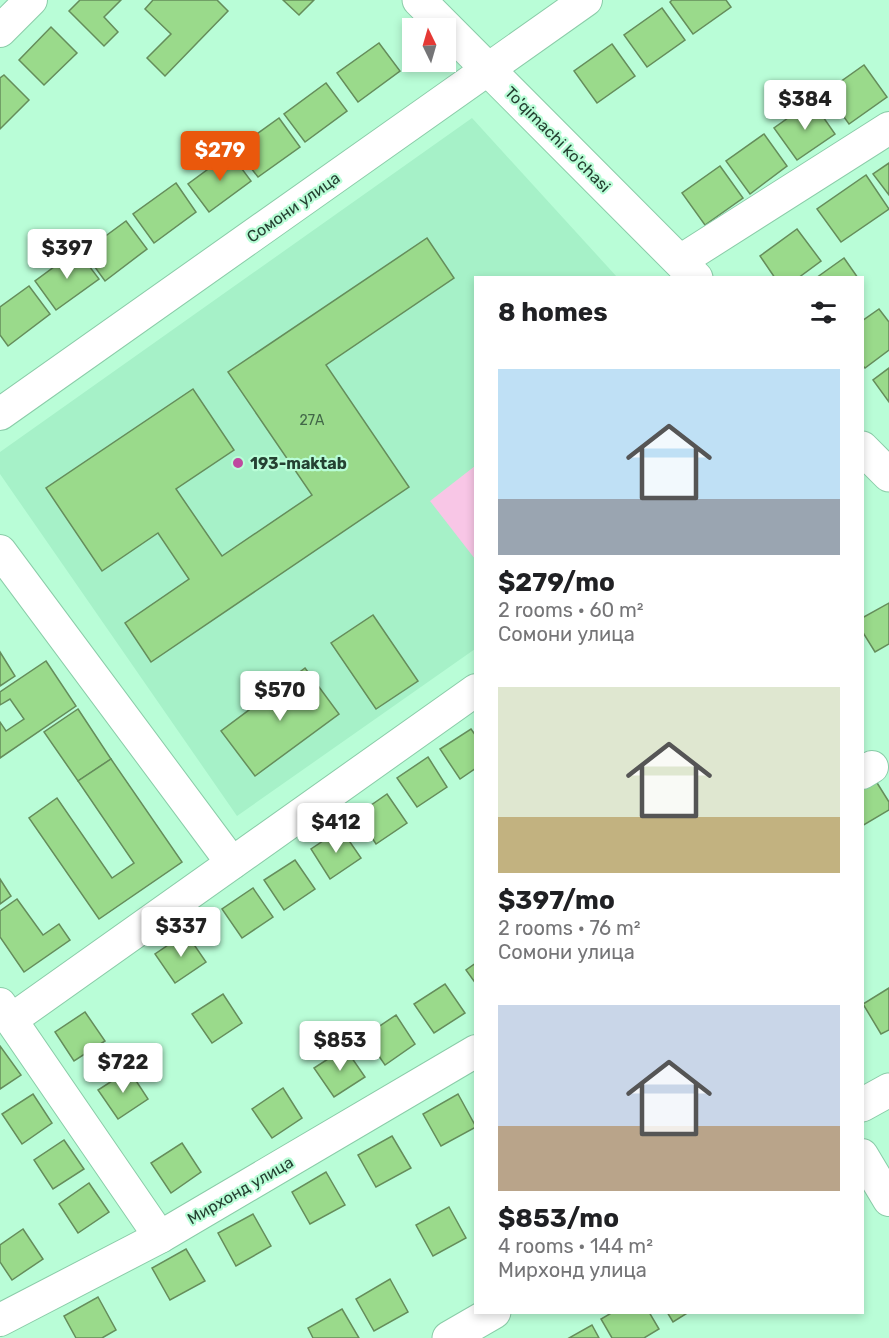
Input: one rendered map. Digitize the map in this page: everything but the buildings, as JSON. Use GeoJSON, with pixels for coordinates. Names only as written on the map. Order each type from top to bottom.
{"type":"FeatureCollection","features":[{"type":"Feature","properties":{"kind":"main road","name":"To'qimachi ko'chasi"},"geometry":{"type":"LineString","coordinates":[[419,0],[688,269]]}},
{"type":"Feature","properties":{"kind":"main road"},"geometry":{"type":"LineString","coordinates":[[864,450],[889,476]]}},
{"type":"Feature","properties":{"kind":"main road"},"geometry":{"type":"LineString","coordinates":[[864,1103],[889,1090]]}},
{"type":"Feature","properties":{"kind":"main road"},"geometry":{"type":"LineString","coordinates":[[449,1338],[491,1314]]}},
{"type":"Feature","properties":{"kind":"street"},"geometry":{"type":"LineString","coordinates":[[0,31],[31,0]]}},
{"type":"Feature","properties":{"kind":"street","name":"Сомони улица"},"geometry":{"type":"LineString","coordinates":[[0,414],[586,0]]}},
{"type":"Feature","properties":{"kind":"street"},"geometry":{"type":"LineString","coordinates":[[688,269],[889,128]]}},
{"type":"Feature","properties":{"kind":"street"},"geometry":{"type":"LineString","coordinates":[[0,551],[232,863]]}},
{"type":"Feature","properties":{"kind":"street"},"geometry":{"type":"LineString","coordinates":[[160,1237],[5,1012],[232,863],[474,694]]}},
{"type":"Feature","properties":{"kind":"street","name":"Мирхонд улица"},"geometry":{"type":"LineString","coordinates":[[0,1320],[160,1237],[474,1052]]}},
{"type":"Feature","properties":{"kind":"street"},"geometry":{"type":"LineString","coordinates":[[864,1158],[889,1200]]}},
{"type":"Feature","properties":{"kind":"shaded area","name":"193-maktab"},"geometry":{"type":"Polygon","coordinates":[[[472,118],[616,276],[474,276],[474,650],[237,816],[0,474],[0,452],[472,118]]]}},
{"type":"Feature","properties":{"kind":"shaded area"},"geometry":{"type":"Polygon","coordinates":[[[474,467],[474,558],[430,501],[474,467]]]}},
{"type":"Feature","properties":{"kind":"place","name":"193-maktab"},"geometry":{"type":"Point","coordinates":[238,463]}}]}
